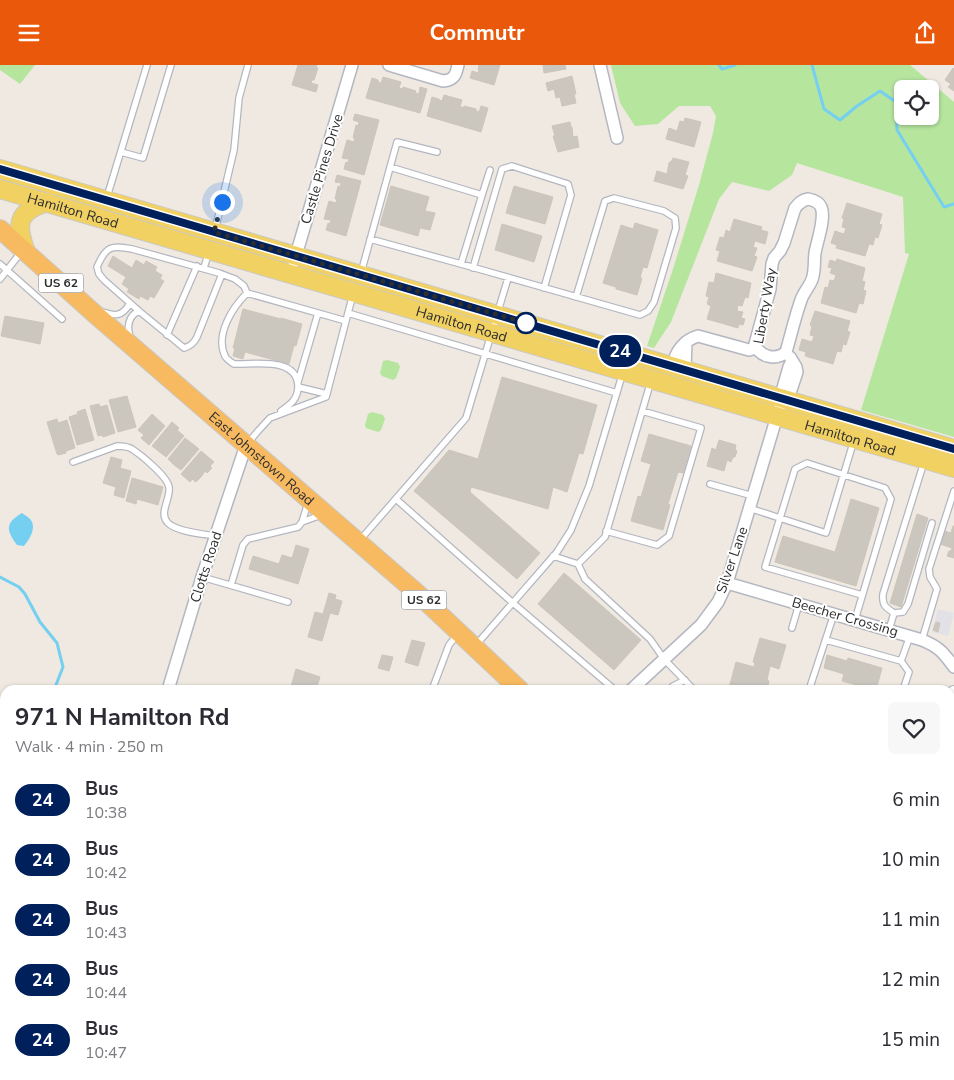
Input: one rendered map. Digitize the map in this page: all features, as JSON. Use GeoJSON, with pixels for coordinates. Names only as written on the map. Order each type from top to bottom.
{"type":"FeatureCollection","features":[{"type":"Feature","properties":{"kind":"highway","name":"East Johnstown Road"},"geometry":{"type":"LineString","coordinates":[[0,229],[417,593],[515,685]]}},
{"type":"Feature","properties":{"kind":"main road","name":"Hamilton Road"},"geometry":{"type":"LineString","coordinates":[[0,169],[954,449]]}},
{"type":"Feature","properties":{"kind":"main road","name":"Hamilton Road"},"geometry":{"type":"LineString","coordinates":[[0,189],[954,468]]}},
{"type":"Feature","properties":{"kind":"main road"},"geometry":{"type":"LineString","coordinates":[[25,251],[20,235],[23,215],[37,205],[48,203]]}},
{"type":"Feature","properties":{"kind":"street","name":"Castle Pines Drive"},"geometry":{"type":"LineString","coordinates":[[290,273],[352,65]]}},
{"type":"Feature","properties":{"kind":"street"},"geometry":{"type":"LineString","coordinates":[[390,65],[443,81],[453,78],[458,65]]}},
{"type":"Feature","properties":{"kind":"street"},"geometry":{"type":"LineString","coordinates":[[600,65],[617,138]]}},
{"type":"Feature","properties":{"kind":"street","name":"Liberty Way"},"geometry":{"type":"LineString","coordinates":[[782,398],[791,390],[797,372],[789,356],[802,297],[814,274],[815,253],[822,219],[821,207],[814,200],[808,199],[798,203],[795,208],[784,243],[772,263],[770,289],[755,344],[757,350],[762,354],[773,357],[789,356]]}},
{"type":"Feature","properties":{"kind":"street"},"geometry":{"type":"LineString","coordinates":[[679,368],[686,342],[698,336],[749,350],[756,348]]}},
{"type":"Feature","properties":{"kind":"street","name":"Silver Lane"},"geometry":{"type":"LineString","coordinates":[[636,685],[700,625],[718,603],[726,583],[782,398]]}},
{"type":"Feature","properties":{"kind":"street","name":"Clotts Road"},"geometry":{"type":"LineString","coordinates":[[170,685],[202,577],[246,445]]}},
{"type":"Feature","properties":{"kind":"street","name":"Beecher Crossing"},"geometry":{"type":"LineString","coordinates":[[726,583],[922,640],[934,645],[954,667]]}},
{"type":"Feature","properties":{"kind":"lane"},"geometry":{"type":"LineString","coordinates":[[106,200],[146,65]]}},
{"type":"Feature","properties":{"kind":"lane"},"geometry":{"type":"LineString","coordinates":[[120,151],[143,158],[171,65]]}},
{"type":"Feature","properties":{"kind":"lane"},"geometry":{"type":"LineString","coordinates":[[204,268],[234,150],[239,98],[248,65]]}},
{"type":"Feature","properties":{"kind":"lane"},"geometry":{"type":"LineString","coordinates":[[360,275],[397,142],[437,152]]}},
{"type":"Feature","properties":{"kind":"lane"},"geometry":{"type":"LineString","coordinates":[[473,268],[502,169],[512,166],[568,184],[571,195],[544,288]]}},
{"type":"Feature","properties":{"kind":"lane"},"geometry":{"type":"LineString","coordinates":[[390,167],[482,195]]}},
{"type":"Feature","properties":{"kind":"lane"},"geometry":{"type":"LineString","coordinates":[[461,264],[490,170]]}},
{"type":"Feature","properties":{"kind":"lane"},"geometry":{"type":"LineString","coordinates":[[370,239],[461,264],[508,278],[640,315],[648,311],[654,302],[676,228],[675,218],[664,211],[614,198],[605,201],[576,297]]}},
{"type":"Feature","properties":{"kind":"lane"},"geometry":{"type":"LineString","coordinates":[[222,274],[197,337],[193,344],[184,347],[167,335],[98,274],[96,267],[106,251],[111,247],[132,249],[222,274],[235,279],[244,287],[247,293],[346,321]]}},
{"type":"Feature","properties":{"kind":"lane"},"geometry":{"type":"LineString","coordinates":[[0,279],[25,251]]}},
{"type":"Feature","properties":{"kind":"lane"},"geometry":{"type":"LineString","coordinates":[[0,264],[62,319]]}},
{"type":"Feature","properties":{"kind":"lane"},"geometry":{"type":"LineString","coordinates":[[167,335],[197,266]]}},
{"type":"Feature","properties":{"kind":"lane"},"geometry":{"type":"LineString","coordinates":[[359,542],[466,418],[508,278]]}},
{"type":"Feature","properties":{"kind":"lane"},"geometry":{"type":"LineString","coordinates":[[246,445],[270,418],[326,397],[353,292]]}},
{"type":"Feature","properties":{"kind":"lane"},"geometry":{"type":"LineString","coordinates":[[247,293],[230,315],[224,330],[225,357],[234,364],[269,363],[284,367],[293,374],[298,385],[327,394]]}},
{"type":"Feature","properties":{"kind":"lane"},"geometry":{"type":"LineString","coordinates":[[87,306],[118,315],[124,312],[130,303]]}},
{"type":"Feature","properties":{"kind":"lane"},"geometry":{"type":"LineString","coordinates":[[133,347],[128,325],[134,313],[139,311]]}},
{"type":"Feature","properties":{"kind":"lane"},"geometry":{"type":"LineString","coordinates":[[276,416],[292,403],[298,393],[298,385],[318,313]]}},
{"type":"Feature","properties":{"kind":"lane"},"geometry":{"type":"LineString","coordinates":[[348,313],[618,393]]}},
{"type":"Feature","properties":{"kind":"lane"},"geometry":{"type":"LineString","coordinates":[[475,647],[553,556],[571,530],[589,486],[629,353]]}},
{"type":"Feature","properties":{"kind":"lane"},"geometry":{"type":"LineString","coordinates":[[578,564],[605,537],[652,379]]}},
{"type":"Feature","properties":{"kind":"lane"},"geometry":{"type":"LineString","coordinates":[[606,531],[657,545],[669,536],[701,428],[642,411]]}},
{"type":"Feature","properties":{"kind":"lane"},"geometry":{"type":"LineString","coordinates":[[749,508],[826,533],[855,439]]}},
{"type":"Feature","properties":{"kind":"lane"},"geometry":{"type":"LineString","coordinates":[[73,462],[117,446],[132,449],[165,477],[169,485],[164,510],[164,517],[167,523],[174,528],[216,536]]}},
{"type":"Feature","properties":{"kind":"lane"},"geometry":{"type":"LineString","coordinates":[[925,459],[883,594],[883,602],[886,608],[894,613],[903,612],[908,605],[932,523]]}},
{"type":"Feature","properties":{"kind":"lane"},"geometry":{"type":"LineString","coordinates":[[855,620],[891,499],[885,488],[807,463],[794,469],[765,567],[862,595]]}},
{"type":"Feature","properties":{"kind":"lane"},"geometry":{"type":"LineString","coordinates":[[710,483],[753,496]]}},
{"type":"Feature","properties":{"kind":"lane"},"geometry":{"type":"LineString","coordinates":[[922,640],[937,589],[930,577],[929,569],[954,491]]}},
{"type":"Feature","properties":{"kind":"lane"},"geometry":{"type":"LineString","coordinates":[[231,585],[243,545],[248,539],[298,527],[302,522],[309,498]]}},
{"type":"Feature","properties":{"kind":"lane"},"geometry":{"type":"LineString","coordinates":[[396,499],[609,685]]}},
{"type":"Feature","properties":{"kind":"lane"},"geometry":{"type":"LineString","coordinates":[[302,522],[325,513]]}},
{"type":"Feature","properties":{"kind":"lane"},"geometry":{"type":"LineString","coordinates":[[553,556],[578,564],[585,579],[650,639],[664,659],[690,685]]}},
{"type":"Feature","properties":{"kind":"lane"},"geometry":{"type":"LineString","coordinates":[[202,577],[288,602]]}},
{"type":"Feature","properties":{"kind":"lane"},"geometry":{"type":"LineString","coordinates":[[792,628],[799,604]]}},
{"type":"Feature","properties":{"kind":"lane"},"geometry":{"type":"LineString","coordinates":[[889,630],[894,613]]}},
{"type":"Feature","properties":{"kind":"lane"},"geometry":{"type":"LineString","coordinates":[[811,685],[834,614]]}},
{"type":"Feature","properties":{"kind":"lane"},"geometry":{"type":"LineString","coordinates":[[434,685],[449,645],[459,633]]}},
{"type":"Feature","properties":{"kind":"lane"},"geometry":{"type":"LineString","coordinates":[[901,661],[910,636]]}},
{"type":"Feature","properties":{"kind":"lane"},"geometry":{"type":"LineString","coordinates":[[826,640],[901,661],[909,672],[905,685]]}},
{"type":"Feature","properties":{"kind":"lane"},"geometry":{"type":"LineString","coordinates":[[675,685],[685,680]]}},
{"type":"Feature","properties":{"kind":"lane"},"geometry":{"type":"LineString","coordinates":[[117,1080],[124,1080]]}},
{"type":"Feature","properties":{"kind":"shaded area"},"geometry":{"type":"Polygon","coordinates":[[[938,609],[954,613],[948,636],[932,632],[938,609]]]}},
{"type":"Feature","properties":{"kind":"green space"},"geometry":{"type":"Polygon","coordinates":[[[0,65],[35,65],[20,84],[0,70],[0,65]]]}},
{"type":"Feature","properties":{"kind":"green space"},"geometry":{"type":"Polygon","coordinates":[[[611,65],[910,65],[928,80],[894,80],[894,125],[939,125],[939,89],[954,102],[954,437],[861,410],[909,254],[905,253],[903,197],[797,163],[792,175],[769,191],[732,182],[719,199],[671,322],[654,348],[647,346],[699,185],[716,116],[710,106],[679,106],[658,124],[635,126],[620,103],[611,65]]]}},
{"type":"Feature","properties":{"kind":"green space"},"geometry":{"type":"Polygon","coordinates":[[[387,360],[398,363],[400,367],[396,378],[393,380],[382,376],[380,373],[383,361],[387,360]]]}},
{"type":"Feature","properties":{"kind":"green space"},"geometry":{"type":"Polygon","coordinates":[[[372,412],[383,415],[385,419],[381,430],[378,432],[366,428],[365,425],[368,414],[372,412]]]}},
{"type":"Feature","properties":{"kind":"water"},"geometry":{"type":"Polygon","coordinates":[[[22,513],[32,521],[33,525],[31,536],[24,546],[17,545],[9,531],[12,520],[22,513]]]}},
{"type":"Feature","properties":{"kind":"building"},"geometry":{"type":"Polygon","coordinates":[[[298,65],[317,65],[316,68],[318,68],[314,80],[311,83],[318,85],[316,92],[292,85],[298,65]]]}},
{"type":"Feature","properties":{"kind":"building"},"geometry":{"type":"Polygon","coordinates":[[[479,65],[500,65],[494,85],[470,78],[472,71],[478,73],[479,65]]]}},
{"type":"Feature","properties":{"kind":"building"},"geometry":{"type":"Polygon","coordinates":[[[543,65],[565,65],[566,69],[544,73],[543,65]]]}},
{"type":"Feature","properties":{"kind":"building"},"geometry":{"type":"Polygon","coordinates":[[[953,68],[954,91],[948,87],[951,84],[945,80],[953,68]]]}},
{"type":"Feature","properties":{"kind":"building"},"geometry":{"type":"Polygon","coordinates":[[[572,76],[576,103],[562,106],[560,97],[556,98],[554,89],[548,91],[546,83],[572,76]]]}},
{"type":"Feature","properties":{"kind":"building"},"geometry":{"type":"Polygon","coordinates":[[[383,77],[401,82],[399,88],[403,89],[403,87],[416,91],[415,93],[419,94],[420,87],[427,89],[420,113],[366,98],[372,78],[381,83],[383,77]]]}},
{"type":"Feature","properties":{"kind":"building"},"geometry":{"type":"Polygon","coordinates":[[[444,95],[462,100],[460,106],[463,108],[464,106],[476,109],[479,112],[481,106],[488,108],[481,132],[427,116],[432,97],[442,101],[444,95]]]}},
{"type":"Feature","properties":{"kind":"building"},"geometry":{"type":"Polygon","coordinates":[[[355,114],[379,120],[364,175],[344,169],[349,159],[342,158],[347,140],[354,142],[356,125],[358,126],[359,122],[353,120],[355,114]]]}},
{"type":"Feature","properties":{"kind":"building"},"geometry":{"type":"Polygon","coordinates":[[[685,118],[701,122],[694,147],[666,139],[669,128],[677,131],[680,121],[684,122],[685,118]]]}},
{"type":"Feature","properties":{"kind":"building"},"geometry":{"type":"Polygon","coordinates":[[[570,122],[573,137],[577,136],[579,147],[558,152],[552,126],[570,122]]]}},
{"type":"Feature","properties":{"kind":"building"},"geometry":{"type":"Polygon","coordinates":[[[673,158],[689,162],[685,175],[688,176],[683,189],[654,181],[657,171],[667,174],[669,163],[673,158]]]}},
{"type":"Feature","properties":{"kind":"building"},"geometry":{"type":"Polygon","coordinates":[[[337,175],[361,181],[346,236],[326,230],[331,220],[324,219],[329,201],[336,203],[338,186],[340,187],[341,183],[335,182],[337,175]]]}},
{"type":"Feature","properties":{"kind":"building"},"geometry":{"type":"Polygon","coordinates":[[[391,186],[429,197],[425,211],[435,213],[430,230],[420,228],[418,236],[380,225],[391,186]]]}},
{"type":"Feature","properties":{"kind":"building"},"geometry":{"type":"Polygon","coordinates":[[[514,186],[553,197],[545,224],[506,213],[514,186]]]}},
{"type":"Feature","properties":{"kind":"building"},"geometry":{"type":"Polygon","coordinates":[[[847,203],[882,214],[879,224],[882,225],[878,238],[875,237],[873,245],[869,244],[865,256],[836,248],[837,245],[831,243],[835,231],[844,234],[846,228],[842,227],[844,219],[842,218],[847,203]]]}},
{"type":"Feature","properties":{"kind":"building"},"geometry":{"type":"Polygon","coordinates":[[[734,219],[762,227],[761,230],[768,232],[765,244],[755,241],[753,247],[757,248],[754,256],[757,257],[752,271],[717,261],[720,251],[716,250],[720,237],[724,238],[726,230],[730,232],[734,219]]]}},
{"type":"Feature","properties":{"kind":"building"},"geometry":{"type":"Polygon","coordinates":[[[635,223],[658,230],[647,268],[643,267],[637,295],[603,283],[621,225],[633,229],[635,223]]]}},
{"type":"Feature","properties":{"kind":"building"},"geometry":{"type":"Polygon","coordinates":[[[502,224],[542,236],[534,262],[495,250],[502,224]]]}},
{"type":"Feature","properties":{"kind":"building"},"geometry":{"type":"Polygon","coordinates":[[[113,256],[132,268],[136,260],[144,265],[146,261],[157,267],[155,271],[162,275],[160,279],[164,281],[154,298],[150,296],[148,300],[140,296],[139,299],[127,292],[129,289],[122,284],[126,277],[108,266],[113,256]]]}},
{"type":"Feature","properties":{"kind":"building"},"geometry":{"type":"Polygon","coordinates":[[[837,259],[865,268],[862,281],[865,282],[863,290],[866,291],[863,304],[859,303],[856,313],[821,303],[825,287],[828,288],[830,280],[834,281],[836,275],[830,273],[832,268],[828,267],[830,260],[836,262],[837,259]]]}},
{"type":"Feature","properties":{"kind":"building"},"geometry":{"type":"Polygon","coordinates":[[[716,273],[751,283],[748,298],[745,297],[742,306],[738,305],[737,311],[743,312],[741,318],[745,319],[743,325],[739,324],[738,328],[707,319],[711,306],[707,304],[709,297],[706,296],[709,282],[714,283],[716,273]]]}},
{"type":"Feature","properties":{"kind":"building"},"geometry":{"type":"Polygon","coordinates":[[[243,309],[302,324],[289,364],[245,352],[243,359],[233,356],[235,348],[233,348],[243,309]]]}},
{"type":"Feature","properties":{"kind":"building"},"geometry":{"type":"Polygon","coordinates":[[[815,311],[850,321],[847,331],[850,332],[846,345],[843,344],[841,352],[837,351],[833,364],[805,356],[806,352],[799,350],[802,339],[812,342],[814,336],[810,335],[812,326],[810,325],[815,311]]]}},
{"type":"Feature","properties":{"kind":"building"},"geometry":{"type":"Polygon","coordinates":[[[5,316],[44,323],[40,344],[1,336],[5,316]]]}},
{"type":"Feature","properties":{"kind":"building"},"geometry":{"type":"Polygon","coordinates":[[[502,377],[597,405],[583,454],[579,453],[567,492],[553,487],[548,509],[471,487],[470,492],[540,553],[517,579],[414,491],[449,450],[478,459],[502,377]]]}},
{"type":"Feature","properties":{"kind":"building"},"geometry":{"type":"Polygon","coordinates":[[[127,396],[136,427],[118,432],[109,400],[127,396]]]}},
{"type":"Feature","properties":{"kind":"building"},"geometry":{"type":"Polygon","coordinates":[[[99,404],[100,407],[107,405],[115,433],[103,437],[102,435],[98,436],[90,406],[99,404]]]}},
{"type":"Feature","properties":{"kind":"building"},"geometry":{"type":"Polygon","coordinates":[[[85,409],[94,440],[77,445],[69,417],[85,409]]]}},
{"type":"Feature","properties":{"kind":"building"},"geometry":{"type":"Polygon","coordinates":[[[152,414],[165,426],[149,445],[141,438],[144,435],[138,430],[152,414]]]}},
{"type":"Feature","properties":{"kind":"building"},"geometry":{"type":"Polygon","coordinates":[[[57,419],[58,423],[67,420],[75,448],[58,455],[47,422],[57,419]]]}},
{"type":"Feature","properties":{"kind":"building"},"geometry":{"type":"Polygon","coordinates":[[[172,422],[184,436],[166,457],[152,446],[172,422]]]}},
{"type":"Feature","properties":{"kind":"building"},"geometry":{"type":"Polygon","coordinates":[[[649,434],[691,446],[683,473],[678,472],[668,504],[670,505],[663,530],[631,521],[638,496],[641,497],[651,464],[641,461],[649,434]]]}},
{"type":"Feature","properties":{"kind":"building"},"geometry":{"type":"Polygon","coordinates":[[[185,438],[199,449],[181,470],[168,459],[185,438]]]}},
{"type":"Feature","properties":{"kind":"building"},"geometry":{"type":"Polygon","coordinates":[[[719,440],[736,445],[735,450],[737,451],[731,462],[727,460],[724,471],[707,466],[712,448],[716,450],[719,440]]]}},
{"type":"Feature","properties":{"kind":"building"},"geometry":{"type":"Polygon","coordinates":[[[201,451],[214,462],[210,466],[212,468],[207,473],[205,471],[196,482],[192,479],[190,482],[181,474],[201,451]]]}},
{"type":"Feature","properties":{"kind":"building"},"geometry":{"type":"Polygon","coordinates":[[[111,457],[122,460],[120,468],[131,471],[124,498],[114,495],[116,487],[103,483],[111,457]]]}},
{"type":"Feature","properties":{"kind":"building"},"geometry":{"type":"Polygon","coordinates":[[[132,478],[163,487],[158,505],[137,499],[136,504],[126,501],[132,478]]]}},
{"type":"Feature","properties":{"kind":"building"},"geometry":{"type":"Polygon","coordinates":[[[851,499],[879,508],[856,586],[775,562],[783,536],[835,552],[851,499]]]}},
{"type":"Feature","properties":{"kind":"building"},"geometry":{"type":"Polygon","coordinates":[[[917,514],[928,518],[901,607],[890,603],[917,514]]]}},
{"type":"Feature","properties":{"kind":"building"},"geometry":{"type":"Polygon","coordinates":[[[953,526],[954,558],[947,556],[952,548],[940,544],[944,531],[951,533],[953,526]]]}},
{"type":"Feature","properties":{"kind":"building"},"geometry":{"type":"Polygon","coordinates":[[[296,545],[309,549],[298,584],[249,569],[253,556],[279,564],[282,555],[292,558],[296,545]]]}},
{"type":"Feature","properties":{"kind":"building"},"geometry":{"type":"Polygon","coordinates":[[[564,573],[641,640],[614,670],[538,604],[564,573]]]}},
{"type":"Feature","properties":{"kind":"building"},"geometry":{"type":"Polygon","coordinates":[[[329,593],[336,595],[335,599],[342,601],[338,615],[330,613],[322,641],[308,637],[315,612],[323,614],[329,593]]]}},
{"type":"Feature","properties":{"kind":"building"},"geometry":{"type":"Polygon","coordinates":[[[936,622],[940,623],[938,632],[933,630],[936,622]]]}},
{"type":"Feature","properties":{"kind":"building"},"geometry":{"type":"Polygon","coordinates":[[[760,638],[786,645],[779,669],[770,666],[767,680],[769,681],[768,685],[730,685],[736,662],[754,667],[755,663],[753,662],[760,638]]]}},
{"type":"Feature","properties":{"kind":"building"},"geometry":{"type":"Polygon","coordinates":[[[412,640],[425,643],[418,666],[405,662],[412,640]]]}},
{"type":"Feature","properties":{"kind":"building"},"geometry":{"type":"Polygon","coordinates":[[[382,655],[393,657],[389,671],[378,668],[382,655]]]}},
{"type":"Feature","properties":{"kind":"building"},"geometry":{"type":"Polygon","coordinates":[[[827,655],[847,661],[848,658],[882,668],[877,685],[857,685],[842,681],[844,674],[824,668],[827,655]]]}},
{"type":"Feature","properties":{"kind":"building"},"geometry":{"type":"Polygon","coordinates":[[[296,669],[320,677],[318,685],[291,685],[296,669]]]}},
{"type":"Feature","properties":{"kind":"waterway"},"geometry":{"type":"LineString","coordinates":[[719,65],[722,69],[735,65]]}},
{"type":"Feature","properties":{"kind":"waterway"},"geometry":{"type":"LineString","coordinates":[[812,65],[824,109],[840,120],[880,91],[896,102],[897,130],[944,207],[954,204]]}},
{"type":"Feature","properties":{"kind":"waterway"},"geometry":{"type":"LineString","coordinates":[[0,577],[19,587],[25,594],[40,622],[57,643],[63,667],[56,685]]}},
{"type":"Feature","properties":{"kind":"bus line","name":"24"},"geometry":{"type":"LineString","coordinates":[[0,169],[954,449]]}},
{"type":"Feature","properties":{"kind":"route"},"geometry":{"type":"LineString","coordinates":[[222,202],[214,232],[526,323]]}}]}
